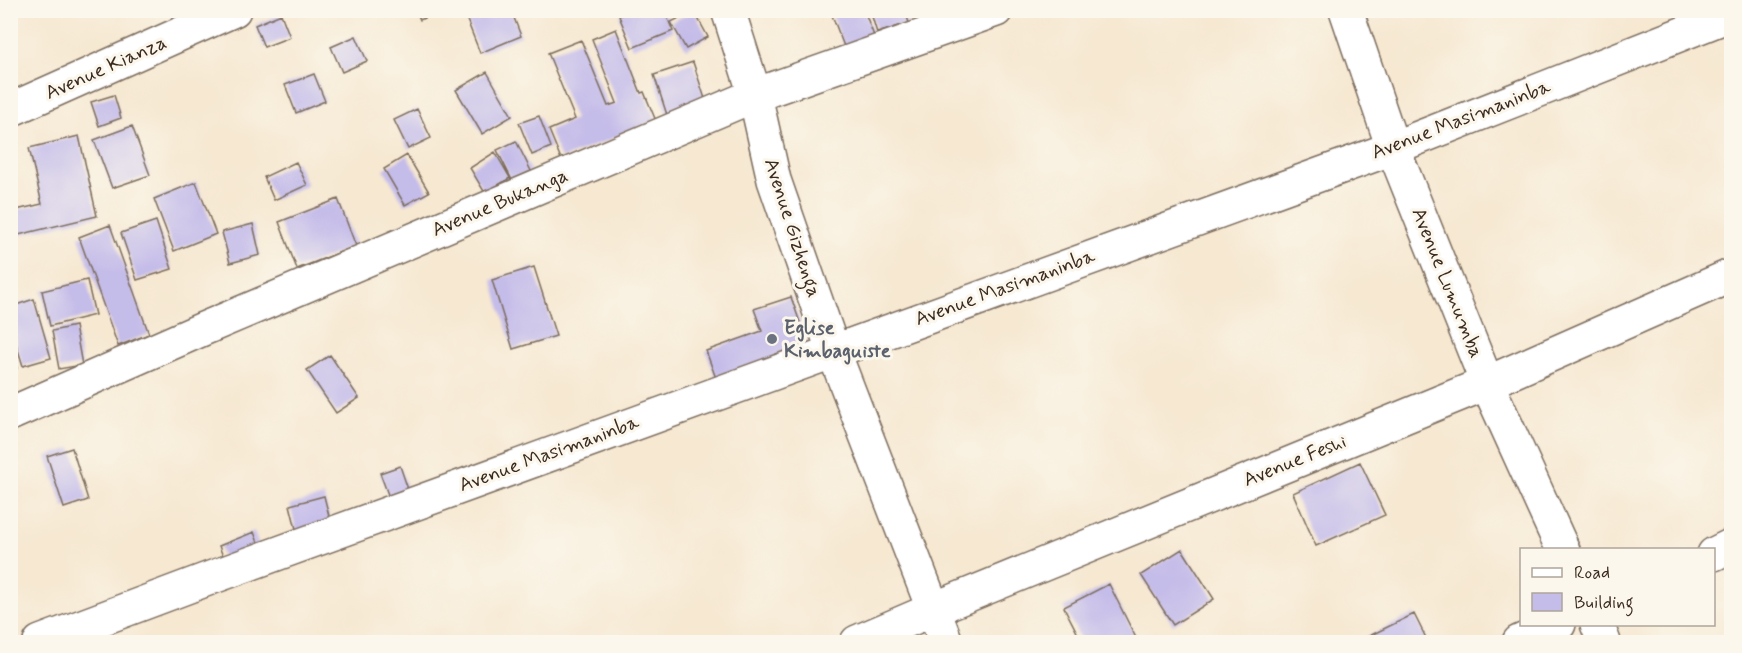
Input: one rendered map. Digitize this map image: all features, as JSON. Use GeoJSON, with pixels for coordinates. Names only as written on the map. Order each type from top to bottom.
{"type":"FeatureCollection","features":[{"type":"Feature","properties":{"kind":"street","name":"Avenue Kianza"},"geometry":{"type":"LineString","coordinates":[[10,110],[234,10]]}},
{"type":"Feature","properties":{"kind":"street","name":"Avenue Gizhenga"},"geometry":{"type":"LineString","coordinates":[[728,10],[754,95],[774,180],[833,350],[946,642]]}},
{"type":"Feature","properties":{"kind":"street","name":"Avenue Bukanga"},"geometry":{"type":"LineString","coordinates":[[10,414],[203,329],[754,95],[996,10]]}},
{"type":"Feature","properties":{"kind":"street","name":"Avenue Lumumba"},"geometry":{"type":"LineString","coordinates":[[1346,10],[1393,148],[1487,383],[1563,548]]}},
{"type":"Feature","properties":{"kind":"street","name":"Avenue Masimaninba"},"geometry":{"type":"LineString","coordinates":[[40,642],[213,576],[1393,148],[1731,14]]}},
{"type":"Feature","properties":{"kind":"street","name":"Avenue Feshi"},"geometry":{"type":"LineString","coordinates":[[857,642],[1487,383],[1731,274]]}},
{"type":"Feature","properties":{"kind":"street"},"geometry":{"type":"LineString","coordinates":[[1715,553],[1731,545]]}},
{"type":"Feature","properties":{"kind":"street"},"geometry":{"type":"LineString","coordinates":[[1519,642],[1555,626]]}},
{"type":"Feature","properties":{"kind":"street"},"geometry":{"type":"LineString","coordinates":[[1598,626],[1604,642]]}},
{"type":"Feature","properties":{"kind":"building"},"geometry":{"type":"Polygon","coordinates":[[[416,10],[441,10],[420,20],[416,10]]]}},
{"type":"Feature","properties":{"kind":"building"},"geometry":{"type":"Polygon","coordinates":[[[463,10],[511,10],[521,36],[480,53],[463,10]]]}},
{"type":"Feature","properties":{"kind":"building"},"geometry":{"type":"Polygon","coordinates":[[[631,10],[664,10],[673,31],[632,48],[619,16],[631,10]]]}},
{"type":"Feature","properties":{"kind":"building"},"geometry":{"type":"Polygon","coordinates":[[[830,10],[864,10],[874,36],[845,49],[830,10]]]}},
{"type":"Feature","properties":{"kind":"building"},"geometry":{"type":"Polygon","coordinates":[[[870,10],[905,10],[909,23],[877,33],[870,10]]]}},
{"type":"Feature","properties":{"kind":"building"},"geometry":{"type":"Polygon","coordinates":[[[694,11],[708,37],[686,49],[671,22],[694,11]]]}},
{"type":"Feature","properties":{"kind":"building"},"geometry":{"type":"Polygon","coordinates":[[[281,14],[290,37],[264,47],[255,25],[281,14]]]}},
{"type":"Feature","properties":{"kind":"building"},"geometry":{"type":"Polygon","coordinates":[[[616,29],[641,93],[644,92],[656,121],[561,159],[549,130],[575,119],[548,53],[581,40],[608,106],[617,103],[592,39],[616,29]]]}},
{"type":"Feature","properties":{"kind":"building"},"geometry":{"type":"Polygon","coordinates":[[[356,36],[367,61],[342,72],[331,47],[356,36]]]}},
{"type":"Feature","properties":{"kind":"building"},"geometry":{"type":"Polygon","coordinates":[[[693,62],[707,105],[668,118],[654,75],[693,62]]]}},
{"type":"Feature","properties":{"kind":"building"},"geometry":{"type":"Polygon","coordinates":[[[487,72],[512,116],[482,134],[456,90],[487,72]]]}},
{"type":"Feature","properties":{"kind":"building"},"geometry":{"type":"Polygon","coordinates":[[[314,74],[325,101],[296,113],[285,85],[314,74]]]}},
{"type":"Feature","properties":{"kind":"building"},"geometry":{"type":"Polygon","coordinates":[[[114,95],[121,118],[99,126],[91,102],[114,95]]]}},
{"type":"Feature","properties":{"kind":"building"},"geometry":{"type":"Polygon","coordinates":[[[417,109],[431,138],[408,149],[394,120],[417,109]]]}},
{"type":"Feature","properties":{"kind":"building"},"geometry":{"type":"Polygon","coordinates":[[[539,116],[551,147],[532,155],[519,123],[539,116]]]}},
{"type":"Feature","properties":{"kind":"building"},"geometry":{"type":"Polygon","coordinates":[[[132,126],[150,175],[112,188],[94,140],[132,126]]]}},
{"type":"Feature","properties":{"kind":"building"},"geometry":{"type":"Polygon","coordinates":[[[79,136],[97,216],[10,238],[10,189],[16,210],[42,204],[29,148],[79,136]]]}},
{"type":"Feature","properties":{"kind":"building"},"geometry":{"type":"Polygon","coordinates":[[[516,141],[531,171],[512,180],[497,150],[516,141]]]}},
{"type":"Feature","properties":{"kind":"building"},"geometry":{"type":"Polygon","coordinates":[[[495,152],[510,178],[485,193],[470,168],[495,152]]]}},
{"type":"Feature","properties":{"kind":"building"},"geometry":{"type":"Polygon","coordinates":[[[407,155],[429,192],[405,205],[384,169],[407,155]]]}},
{"type":"Feature","properties":{"kind":"building"},"geometry":{"type":"Polygon","coordinates":[[[296,162],[307,185],[274,200],[264,177],[296,162]]]}},
{"type":"Feature","properties":{"kind":"building"},"geometry":{"type":"Polygon","coordinates":[[[196,182],[216,234],[174,251],[154,199],[196,182]]]}},
{"type":"Feature","properties":{"kind":"building"},"geometry":{"type":"Polygon","coordinates":[[[338,199],[356,246],[297,269],[279,222],[338,199]]]}},
{"type":"Feature","properties":{"kind":"building"},"geometry":{"type":"Polygon","coordinates":[[[156,221],[172,269],[137,280],[121,233],[156,221]]]}},
{"type":"Feature","properties":{"kind":"building"},"geometry":{"type":"Polygon","coordinates":[[[253,224],[260,255],[230,263],[222,232],[253,224]]]}},
{"type":"Feature","properties":{"kind":"building"},"geometry":{"type":"Polygon","coordinates":[[[110,225],[149,334],[118,346],[79,237],[110,225]]]}},
{"type":"Feature","properties":{"kind":"building"},"geometry":{"type":"Polygon","coordinates":[[[534,267],[556,336],[513,349],[492,280],[534,267]]]}},
{"type":"Feature","properties":{"kind":"building"},"geometry":{"type":"Polygon","coordinates":[[[87,280],[95,315],[50,326],[42,291],[87,280]]]}},
{"type":"Feature","properties":{"kind":"building","name":"Eglise Kimbaguiste"},"geometry":{"type":"Polygon","coordinates":[[[791,297],[809,348],[717,381],[706,351],[762,331],[754,309],[791,297]]]}},
{"type":"Feature","properties":{"kind":"building"},"geometry":{"type":"Polygon","coordinates":[[[34,299],[51,358],[23,366],[10,324],[10,307],[34,299]]]}},
{"type":"Feature","properties":{"kind":"building"},"geometry":{"type":"Polygon","coordinates":[[[75,326],[82,365],[59,369],[52,331],[75,326]]]}},
{"type":"Feature","properties":{"kind":"building"},"geometry":{"type":"Polygon","coordinates":[[[10,348],[17,368],[10,370],[10,348]]]}},
{"type":"Feature","properties":{"kind":"building"},"geometry":{"type":"Polygon","coordinates":[[[330,355],[359,398],[336,413],[307,370],[330,355]]]}},
{"type":"Feature","properties":{"kind":"building"},"geometry":{"type":"Polygon","coordinates":[[[72,448],[88,500],[64,508],[47,456],[72,448]]]}},
{"type":"Feature","properties":{"kind":"building"},"geometry":{"type":"Polygon","coordinates":[[[1360,462],[1385,515],[1316,546],[1293,493],[1360,462]]]}},
{"type":"Feature","properties":{"kind":"building"},"geometry":{"type":"Polygon","coordinates":[[[400,466],[413,504],[394,511],[380,473],[400,466]]]}},
{"type":"Feature","properties":{"kind":"building"},"geometry":{"type":"Polygon","coordinates":[[[324,496],[336,544],[302,553],[290,505],[324,496]]]}},
{"type":"Feature","properties":{"kind":"building"},"geometry":{"type":"Polygon","coordinates":[[[254,532],[268,569],[233,583],[219,546],[254,532]]]}},
{"type":"Feature","properties":{"kind":"building"},"geometry":{"type":"Polygon","coordinates":[[[1182,549],[1214,599],[1173,625],[1141,575],[1182,549]]]}},
{"type":"Feature","properties":{"kind":"building"},"geometry":{"type":"Polygon","coordinates":[[[1109,584],[1138,642],[1082,642],[1064,607],[1109,584]]]}},
{"type":"Feature","properties":{"kind":"building"},"geometry":{"type":"Polygon","coordinates":[[[1414,614],[1428,642],[1368,642],[1365,638],[1414,614]]]}},
{"type":"Feature","properties":{"kind":"place","name":"Eglise Kimbaguiste"},"geometry":{"type":"Point","coordinates":[772,339]}}]}
